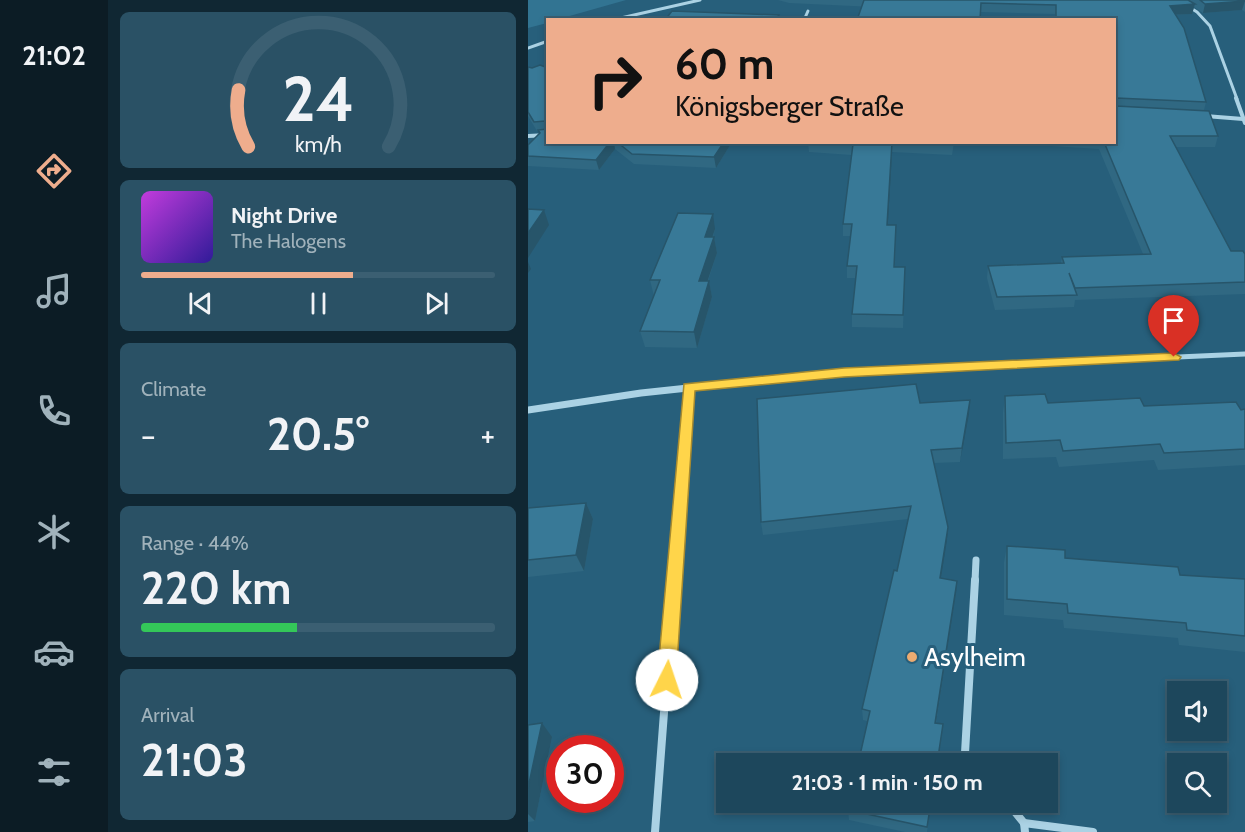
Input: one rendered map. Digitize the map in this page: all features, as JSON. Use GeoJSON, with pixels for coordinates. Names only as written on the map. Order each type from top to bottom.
{"type":"FeatureCollection","features":[{"type":"Feature","properties":{"kind":"street"},"geometry":{"type":"LineString","coordinates":[[621,18],[700,0]]}},
{"type":"Feature","properties":{"kind":"street"},"geometry":{"type":"LineString","coordinates":[[1178,0],[1197,12],[1210,26],[1244,121],[1201,116]]}},
{"type":"Feature","properties":{"kind":"street"},"geometry":{"type":"LineString","coordinates":[[805,18],[808,10]]}},
{"type":"Feature","properties":{"kind":"street"},"geometry":{"type":"LineString","coordinates":[[528,48],[546,42]]}},
{"type":"Feature","properties":{"kind":"street"},"geometry":{"type":"LineString","coordinates":[[528,136],[546,135]]}},
{"type":"Feature","properties":{"kind":"street"},"geometry":{"type":"LineString","coordinates":[[528,410],[688,387],[844,372],[1245,354]]}},
{"type":"Feature","properties":{"kind":"street"},"geometry":{"type":"LineString","coordinates":[[655,832],[688,387]]}},
{"type":"Feature","properties":{"kind":"street"},"geometry":{"type":"LineString","coordinates":[[965,753],[976,560]]}},
{"type":"Feature","properties":{"kind":"street"},"geometry":{"type":"LineString","coordinates":[[1014,813],[1024,827],[1093,832]]}},
{"type":"Feature","properties":{"kind":"shaded area"},"geometry":{"type":"Polygon","coordinates":[[[528,0],[626,0],[563,18],[546,18],[546,23],[528,28],[528,0]]]}},
{"type":"Feature","properties":{"kind":"building"},"geometry":{"type":"Polygon","coordinates":[[[864,0],[1188,0],[1195,4],[1170,6],[1184,28],[1206,102],[1116,98],[1116,18],[1056,18],[1056,5],[981,3],[980,18],[858,18],[864,0]]]}},
{"type":"Feature","properties":{"kind":"building"},"geometry":{"type":"Polygon","coordinates":[[[1200,0],[1245,0],[1245,1],[1205,4],[1200,0]]]}},
{"type":"Feature","properties":{"kind":"building"},"geometry":{"type":"Polygon","coordinates":[[[672,11],[779,15],[777,18],[667,18],[672,11]]]}},
{"type":"Feature","properties":{"kind":"building"},"geometry":{"type":"Polygon","coordinates":[[[540,65],[546,67],[546,122],[534,122],[528,112],[528,67],[540,65]]]}},
{"type":"Feature","properties":{"kind":"building"},"geometry":{"type":"Polygon","coordinates":[[[1116,106],[1209,111],[1218,136],[1170,136],[1231,251],[1243,251],[1245,254],[1245,282],[1075,288],[1069,273],[1077,295],[997,297],[988,266],[1064,263],[1062,257],[1151,254],[1105,144],[1116,144],[1116,106]]]}},
{"type":"Feature","properties":{"kind":"building"},"geometry":{"type":"Polygon","coordinates":[[[546,129],[546,144],[608,144],[596,160],[528,156],[528,145],[540,133],[538,130],[546,129]]]}},
{"type":"Feature","properties":{"kind":"building"},"geometry":{"type":"Polygon","coordinates":[[[620,144],[723,144],[714,157],[632,154],[620,144]]]}},
{"type":"Feature","properties":{"kind":"building"},"geometry":{"type":"Polygon","coordinates":[[[853,144],[892,144],[887,225],[896,225],[894,267],[905,267],[903,315],[852,314],[857,266],[847,266],[852,224],[843,224],[853,144]]]}},
{"type":"Feature","properties":{"kind":"building"},"geometry":{"type":"Polygon","coordinates":[[[528,209],[544,210],[528,233],[528,209]]]}},
{"type":"Feature","properties":{"kind":"building"},"geometry":{"type":"Polygon","coordinates":[[[678,213],[713,214],[705,237],[714,237],[699,281],[709,281],[694,332],[640,331],[660,280],[650,280],[678,213]]]}},
{"type":"Feature","properties":{"kind":"building"},"geometry":{"type":"Polygon","coordinates":[[[916,384],[920,403],[970,400],[962,448],[931,450],[948,527],[940,578],[957,581],[935,723],[943,724],[939,753],[860,753],[870,711],[862,709],[911,506],[761,522],[757,399],[916,384]]]}},
{"type":"Feature","properties":{"kind":"building"},"geometry":{"type":"Polygon","coordinates":[[[1045,394],[1048,403],[1140,398],[1144,406],[1236,402],[1241,410],[1245,409],[1245,449],[1164,453],[1160,444],[1063,451],[1060,440],[1006,443],[1005,396],[1045,394]]]}},
{"type":"Feature","properties":{"kind":"building"},"geometry":{"type":"Polygon","coordinates":[[[586,503],[576,555],[528,560],[528,508],[586,503]]]}},
{"type":"Feature","properties":{"kind":"building"},"geometry":{"type":"Polygon","coordinates":[[[1007,546],[1065,550],[1065,558],[1178,567],[1180,575],[1245,579],[1245,636],[1187,630],[1186,623],[1068,613],[1067,604],[1007,599],[1007,546]]]}},
{"type":"Feature","properties":{"kind":"building"},"geometry":{"type":"Polygon","coordinates":[[[542,723],[528,788],[528,725],[542,723]]]}},
{"type":"Feature","properties":{"kind":"building"},"geometry":{"type":"Polygon","coordinates":[[[862,813],[929,813],[927,827],[862,813]]]}},
{"type":"Feature","properties":{"kind":"place","name":"Asylheim"},"geometry":{"type":"Point","coordinates":[912,657]}},
{"type":"Feature","properties":{"kind":"route"},"geometry":{"type":"LineString","coordinates":[[667,680],[688,387],[844,372],[1174,357]]}}]}
